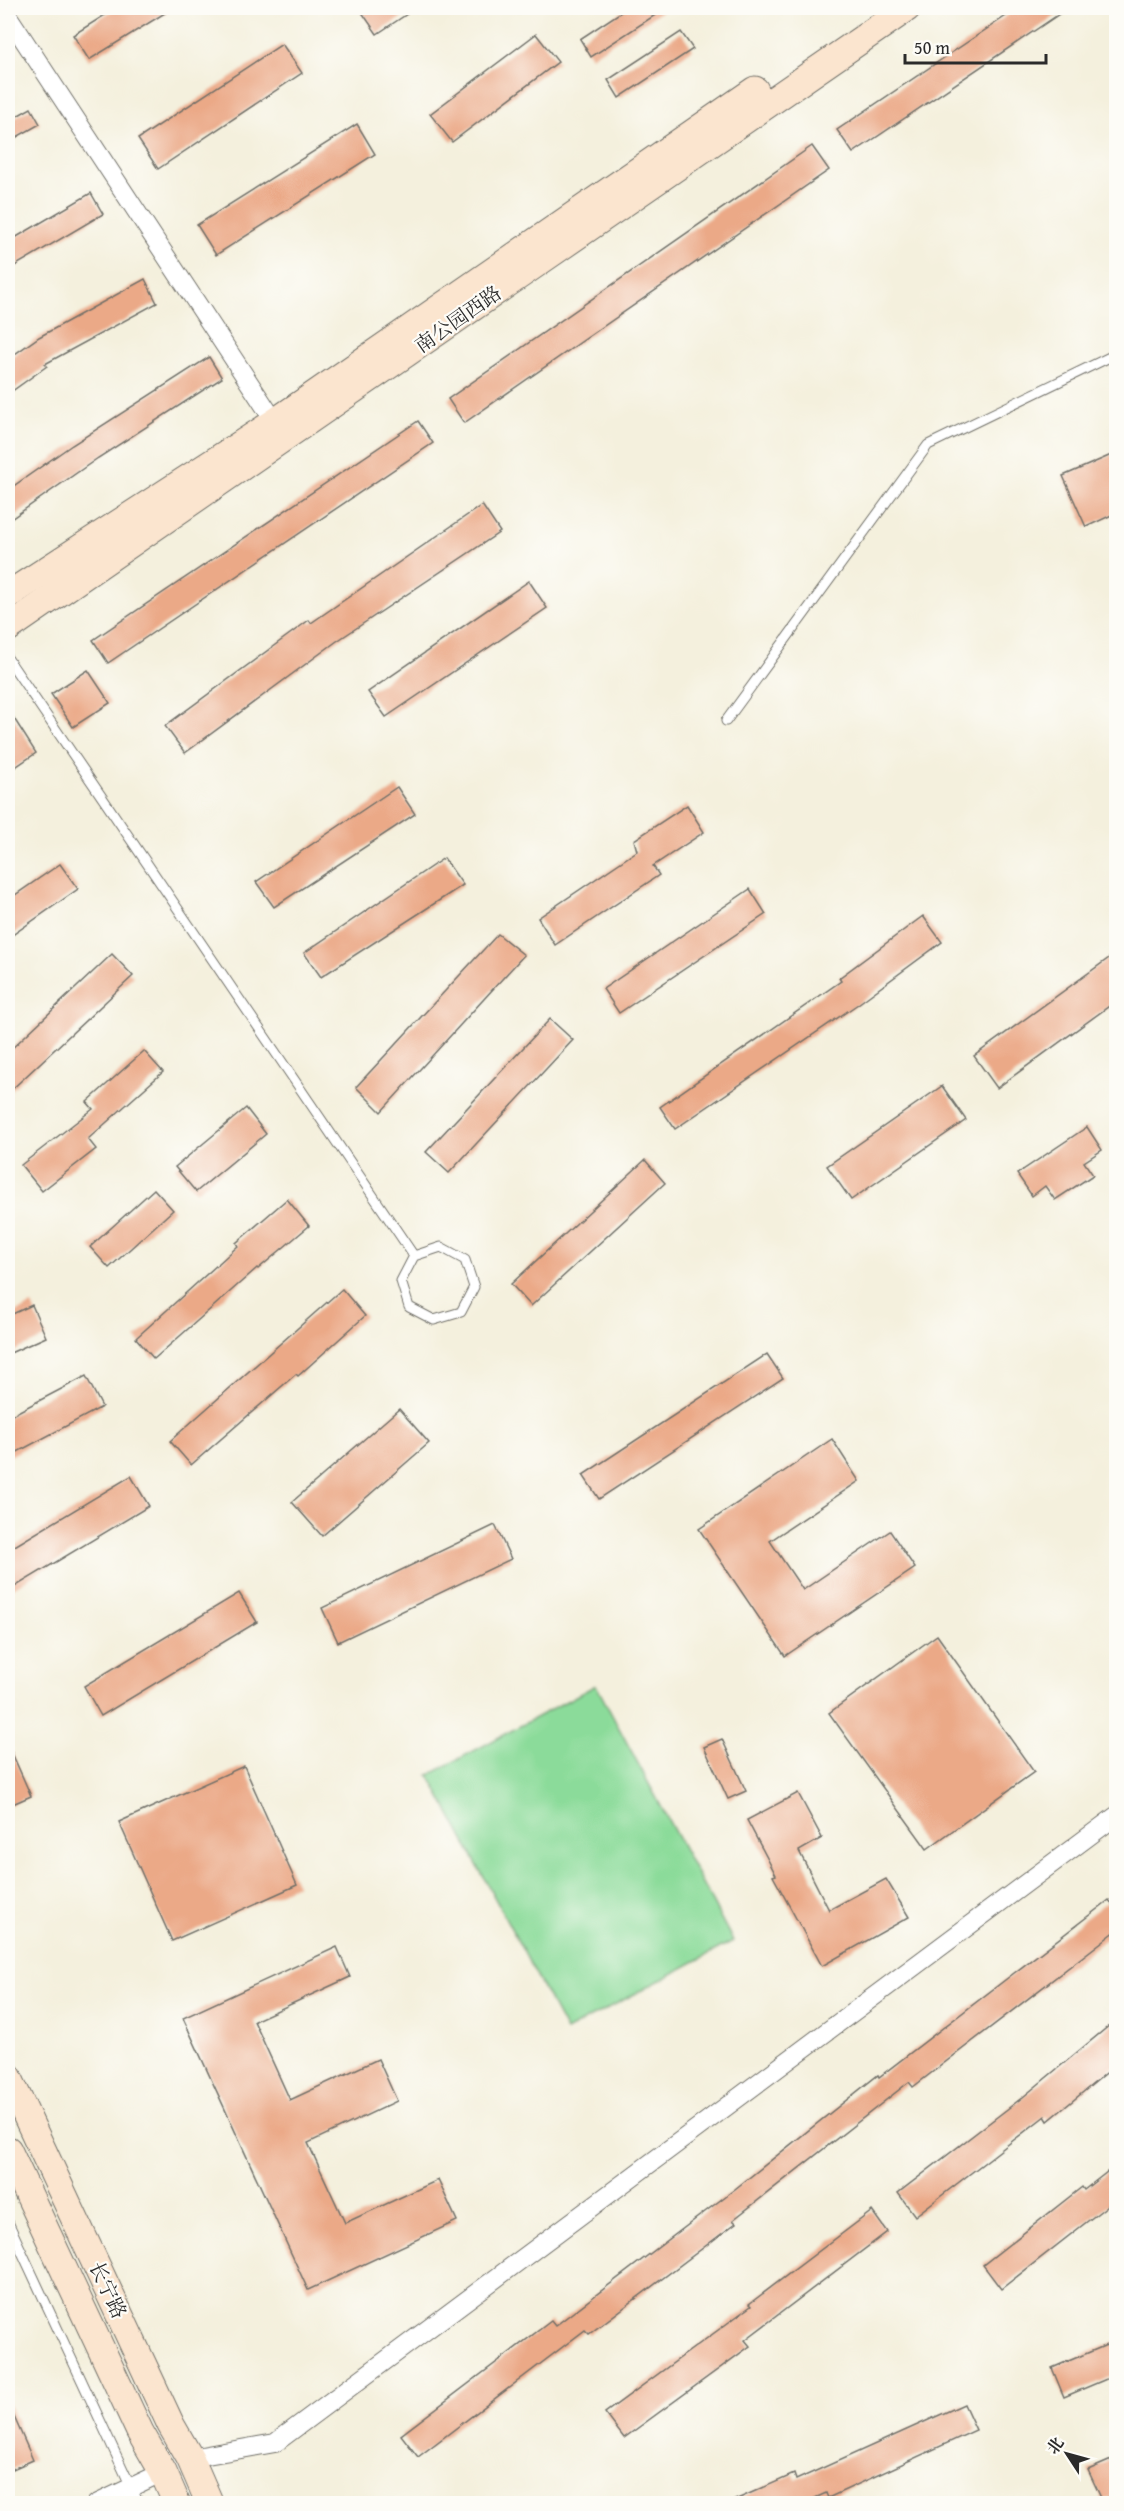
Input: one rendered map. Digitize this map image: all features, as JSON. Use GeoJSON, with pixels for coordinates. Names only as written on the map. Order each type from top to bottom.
{"type":"FeatureCollection","features":[{"type":"Feature","properties":{"kind":"main road","name":"南公园西路"},"geometry":{"type":"LineString","coordinates":[[8,595],[275,422],[875,8]]}},
{"type":"Feature","properties":{"kind":"main road","name":"南公园西路"},"geometry":{"type":"LineString","coordinates":[[8,628],[907,8]]}},
{"type":"Feature","properties":{"kind":"main road","name":"长宁路"},"geometry":{"type":"LineString","coordinates":[[8,2076],[166,2415],[190,2458],[210,2504]]}},
{"type":"Feature","properties":{"kind":"main road","name":"长宁路"},"geometry":{"type":"LineString","coordinates":[[8,2150],[140,2432],[163,2472],[177,2504]]}},
{"type":"Feature","properties":{"kind":"street"},"geometry":{"type":"LineString","coordinates":[[8,16],[275,422]]}},
{"type":"Feature","properties":{"kind":"street"},"geometry":{"type":"LineString","coordinates":[[190,2458],[275,2444],[1116,1816]]}},
{"type":"Feature","properties":{"kind":"street"},"geometry":{"type":"LineString","coordinates":[[96,2504],[136,2496],[163,2472]]}},
{"type":"Feature","properties":{"kind":"lane"},"geometry":{"type":"LineString","coordinates":[[726,721],[928,445],[1116,354]]}},
{"type":"Feature","properties":{"kind":"lane"},"geometry":{"type":"LineString","coordinates":[[8,659],[414,1256]]}},
{"type":"Feature","properties":{"kind":"lane"},"geometry":{"type":"LineString","coordinates":[[441,1247],[465,1260],[474,1287],[460,1312],[434,1320],[409,1307],[401,1281],[414,1256],[441,1247]]}},
{"type":"Feature","properties":{"kind":"lane"},"geometry":{"type":"LineString","coordinates":[[8,2222],[136,2496]]}},
{"type":"Feature","properties":{"kind":"green space"},"geometry":{"type":"Polygon","coordinates":[[[596,1685],[733,1941],[566,2031],[429,1775],[596,1685]]]}},
{"type":"Feature","properties":{"kind":"building"},"geometry":{"type":"Polygon","coordinates":[[[116,8],[173,8],[89,60],[73,35],[116,8]]]}},
{"type":"Feature","properties":{"kind":"building"},"geometry":{"type":"Polygon","coordinates":[[[359,8],[416,8],[377,34],[359,8]]]}},
{"type":"Feature","properties":{"kind":"building"},"geometry":{"type":"Polygon","coordinates":[[[627,8],[666,8],[591,57],[580,39],[627,8]]]}},
{"type":"Feature","properties":{"kind":"building"},"geometry":{"type":"Polygon","coordinates":[[[1018,8],[1068,8],[853,153],[837,130],[1018,8]]]}},
{"type":"Feature","properties":{"kind":"building"},"geometry":{"type":"Polygon","coordinates":[[[681,32],[693,49],[619,98],[608,80],[681,32]]]}},
{"type":"Feature","properties":{"kind":"building"},"geometry":{"type":"Polygon","coordinates":[[[536,34],[558,62],[452,142],[430,114],[536,34]]]}},
{"type":"Feature","properties":{"kind":"building"},"geometry":{"type":"Polygon","coordinates":[[[282,44],[302,73],[158,169],[138,139],[282,44]]]}},
{"type":"Feature","properties":{"kind":"building"},"geometry":{"type":"Polygon","coordinates":[[[31,108],[40,124],[8,142],[8,121],[31,108]]]}},
{"type":"Feature","properties":{"kind":"building"},"geometry":{"type":"Polygon","coordinates":[[[357,124],[375,154],[216,255],[197,225],[357,124]]]}},
{"type":"Feature","properties":{"kind":"building"},"geometry":{"type":"Polygon","coordinates":[[[812,146],[829,170],[464,423],[448,399],[812,146]]]}},
{"type":"Feature","properties":{"kind":"building"},"geometry":{"type":"Polygon","coordinates":[[[91,193],[103,214],[8,270],[8,242],[91,193]]]}},
{"type":"Feature","properties":{"kind":"building"},"geometry":{"type":"Polygon","coordinates":[[[145,279],[157,303],[45,364],[47,366],[8,394],[8,359],[39,337],[145,279]]]}},
{"type":"Feature","properties":{"kind":"building"},"geometry":{"type":"Polygon","coordinates":[[[209,357],[222,378],[98,458],[8,521],[8,490],[72,445],[209,357]]]}},
{"type":"Feature","properties":{"kind":"building"},"geometry":{"type":"Polygon","coordinates":[[[418,421],[433,443],[108,663],[93,640],[418,421]]]}},
{"type":"Feature","properties":{"kind":"building"},"geometry":{"type":"Polygon","coordinates":[[[1116,453],[1116,513],[1086,527],[1063,476],[1116,453]]]}},
{"type":"Feature","properties":{"kind":"building"},"geometry":{"type":"Polygon","coordinates":[[[482,505],[500,532],[337,641],[185,753],[165,726],[309,620],[311,623],[482,505]]]}},
{"type":"Feature","properties":{"kind":"building"},"geometry":{"type":"Polygon","coordinates":[[[529,581],[547,608],[386,717],[368,692],[529,581]]]}},
{"type":"Feature","properties":{"kind":"building"},"geometry":{"type":"Polygon","coordinates":[[[88,670],[110,703],[73,727],[51,694],[88,670]]]}},
{"type":"Feature","properties":{"kind":"building"},"geometry":{"type":"Polygon","coordinates":[[[8,709],[36,753],[8,772],[8,709]]]}},
{"type":"Feature","properties":{"kind":"building"},"geometry":{"type":"Polygon","coordinates":[[[397,787],[415,814],[274,907],[256,882],[397,787]]]}},
{"type":"Feature","properties":{"kind":"building"},"geometry":{"type":"Polygon","coordinates":[[[687,805],[704,832],[653,866],[659,875],[555,945],[538,918],[637,851],[634,840],[687,805]]]}},
{"type":"Feature","properties":{"kind":"building"},"geometry":{"type":"Polygon","coordinates":[[[444,858],[463,885],[321,977],[304,953],[444,858]]]}},
{"type":"Feature","properties":{"kind":"building"},"geometry":{"type":"Polygon","coordinates":[[[60,864],[78,889],[8,938],[8,900],[60,864]]]}},
{"type":"Feature","properties":{"kind":"building"},"geometry":{"type":"Polygon","coordinates":[[[750,889],[766,914],[619,1013],[603,989],[750,889]]]}},
{"type":"Feature","properties":{"kind":"building"},"geometry":{"type":"Polygon","coordinates":[[[923,916],[942,942],[858,1004],[675,1129],[660,1107],[841,981],[839,978],[923,916]]]}},
{"type":"Feature","properties":{"kind":"building"},"geometry":{"type":"Polygon","coordinates":[[[498,934],[524,955],[381,1112],[356,1087],[498,934]]]}},
{"type":"Feature","properties":{"kind":"building"},"geometry":{"type":"Polygon","coordinates":[[[1116,953],[1116,1001],[997,1088],[974,1056],[1116,953]]]}},
{"type":"Feature","properties":{"kind":"building"},"geometry":{"type":"Polygon","coordinates":[[[112,954],[133,976],[8,1093],[8,1052],[112,954]]]}},
{"type":"Feature","properties":{"kind":"building"},"geometry":{"type":"Polygon","coordinates":[[[550,1019],[573,1040],[449,1173],[426,1152],[550,1019]]]}},
{"type":"Feature","properties":{"kind":"building"},"geometry":{"type":"Polygon","coordinates":[[[144,1051],[163,1072],[88,1139],[96,1149],[42,1191],[21,1165],[93,1109],[87,1102],[144,1051]]]}},
{"type":"Feature","properties":{"kind":"building"},"geometry":{"type":"Polygon","coordinates":[[[942,1086],[966,1120],[851,1200],[827,1166],[942,1086]]]}},
{"type":"Feature","properties":{"kind":"building"},"geometry":{"type":"Polygon","coordinates":[[[246,1108],[266,1134],[196,1192],[175,1167],[246,1108]]]}},
{"type":"Feature","properties":{"kind":"building"},"geometry":{"type":"Polygon","coordinates":[[[1087,1127],[1102,1150],[1084,1162],[1093,1175],[1055,1200],[1045,1186],[1032,1196],[1017,1174],[1087,1127]]]}},
{"type":"Feature","properties":{"kind":"building"},"geometry":{"type":"Polygon","coordinates":[[[645,1160],[665,1183],[531,1306],[511,1284],[645,1160]]]}},
{"type":"Feature","properties":{"kind":"building"},"geometry":{"type":"Polygon","coordinates":[[[154,1189],[173,1210],[109,1268],[90,1247],[154,1189]]]}},
{"type":"Feature","properties":{"kind":"building"},"geometry":{"type":"Polygon","coordinates":[[[287,1199],[309,1226],[257,1268],[154,1359],[136,1338],[238,1246],[236,1243],[287,1199]]]}},
{"type":"Feature","properties":{"kind":"building"},"geometry":{"type":"Polygon","coordinates":[[[342,1289],[365,1316],[298,1376],[296,1374],[191,1465],[170,1441],[342,1289]]]}},
{"type":"Feature","properties":{"kind":"building"},"geometry":{"type":"Polygon","coordinates":[[[32,1305],[46,1337],[8,1354],[8,1316],[32,1305]]]}},
{"type":"Feature","properties":{"kind":"building"},"geometry":{"type":"Polygon","coordinates":[[[767,1354],[783,1378],[599,1499],[583,1475],[767,1354]]]}},
{"type":"Feature","properties":{"kind":"building"},"geometry":{"type":"Polygon","coordinates":[[[86,1376],[102,1407],[8,1457],[8,1417],[86,1376]]]}},
{"type":"Feature","properties":{"kind":"building"},"geometry":{"type":"Polygon","coordinates":[[[399,1409],[429,1443],[322,1536],[292,1502],[399,1409]]]}},
{"type":"Feature","properties":{"kind":"building"},"geometry":{"type":"Polygon","coordinates":[[[832,1439],[859,1481],[770,1541],[803,1590],[890,1531],[915,1568],[785,1656],[699,1529],[832,1439]]]}},
{"type":"Feature","properties":{"kind":"building"},"geometry":{"type":"Polygon","coordinates":[[[131,1476],[149,1506],[8,1591],[8,1550],[131,1476]]]}},
{"type":"Feature","properties":{"kind":"building"},"geometry":{"type":"Polygon","coordinates":[[[495,1525],[511,1559],[338,1642],[322,1608],[495,1525]]]}},
{"type":"Feature","properties":{"kind":"building"},"geometry":{"type":"Polygon","coordinates":[[[239,1593],[257,1622],[101,1716],[84,1686],[239,1593]]]}},
{"type":"Feature","properties":{"kind":"building"},"geometry":{"type":"Polygon","coordinates":[[[937,1635],[1034,1772],[927,1849],[829,1713],[937,1635]]]}},
{"type":"Feature","properties":{"kind":"building"},"geometry":{"type":"Polygon","coordinates":[[[722,1739],[746,1791],[728,1799],[704,1747],[722,1739]]]}},
{"type":"Feature","properties":{"kind":"building"},"geometry":{"type":"Polygon","coordinates":[[[8,1744],[31,1796],[8,1806],[8,1744]]]}},
{"type":"Feature","properties":{"kind":"building"},"geometry":{"type":"Polygon","coordinates":[[[244,1766],[297,1885],[172,1941],[119,1822],[244,1766]]]}},
{"type":"Feature","properties":{"kind":"building"},"geometry":{"type":"Polygon","coordinates":[[[798,1793],[822,1838],[799,1851],[829,1910],[886,1879],[909,1917],[822,1966],[773,1876],[776,1875],[747,1820],[798,1793]]]}},
{"type":"Feature","properties":{"kind":"building"},"geometry":{"type":"Polygon","coordinates":[[[1109,1900],[1116,1909],[1116,1931],[913,2087],[909,2082],[733,2220],[736,2223],[589,2334],[585,2330],[418,2457],[401,2435],[551,2321],[555,2326],[735,2189],[878,2075],[879,2077],[1109,1900]]]}},
{"type":"Feature","properties":{"kind":"building"},"geometry":{"type":"Polygon","coordinates":[[[337,1947],[350,1977],[254,2021],[290,2100],[378,2059],[397,2101],[308,2143],[345,2223],[438,2180],[457,2221],[308,2290],[183,2018],[337,1947]]]}},
{"type":"Feature","properties":{"kind":"building"},"geometry":{"type":"Polygon","coordinates":[[[1116,2020],[1116,2065],[1048,2121],[1045,2116],[915,2216],[898,2193],[1023,2097],[1116,2020]]]}},
{"type":"Feature","properties":{"kind":"building"},"geometry":{"type":"Polygon","coordinates":[[[1116,2165],[1116,2199],[1001,2289],[983,2265],[1082,2187],[1084,2190],[1116,2165]]]}},
{"type":"Feature","properties":{"kind":"building"},"geometry":{"type":"Polygon","coordinates":[[[872,2211],[887,2232],[745,2340],[750,2346],[624,2438],[605,2413],[751,2306],[749,2304],[872,2211]]]}},
{"type":"Feature","properties":{"kind":"building"},"geometry":{"type":"Polygon","coordinates":[[[1116,2341],[1116,2375],[1064,2397],[1052,2368],[1116,2341]]]}},
{"type":"Feature","properties":{"kind":"building"},"geometry":{"type":"Polygon","coordinates":[[[8,2403],[33,2460],[8,2471],[8,2403]]]}},
{"type":"Feature","properties":{"kind":"building"},"geometry":{"type":"Polygon","coordinates":[[[964,2404],[976,2430],[828,2498],[826,2493],[802,2504],[726,2504],[794,2474],[796,2480],[964,2404]]]}},
{"type":"Feature","properties":{"kind":"building"},"geometry":{"type":"Polygon","coordinates":[[[1116,2458],[1116,2494],[1102,2500],[1088,2470],[1116,2458]]]}}]}
